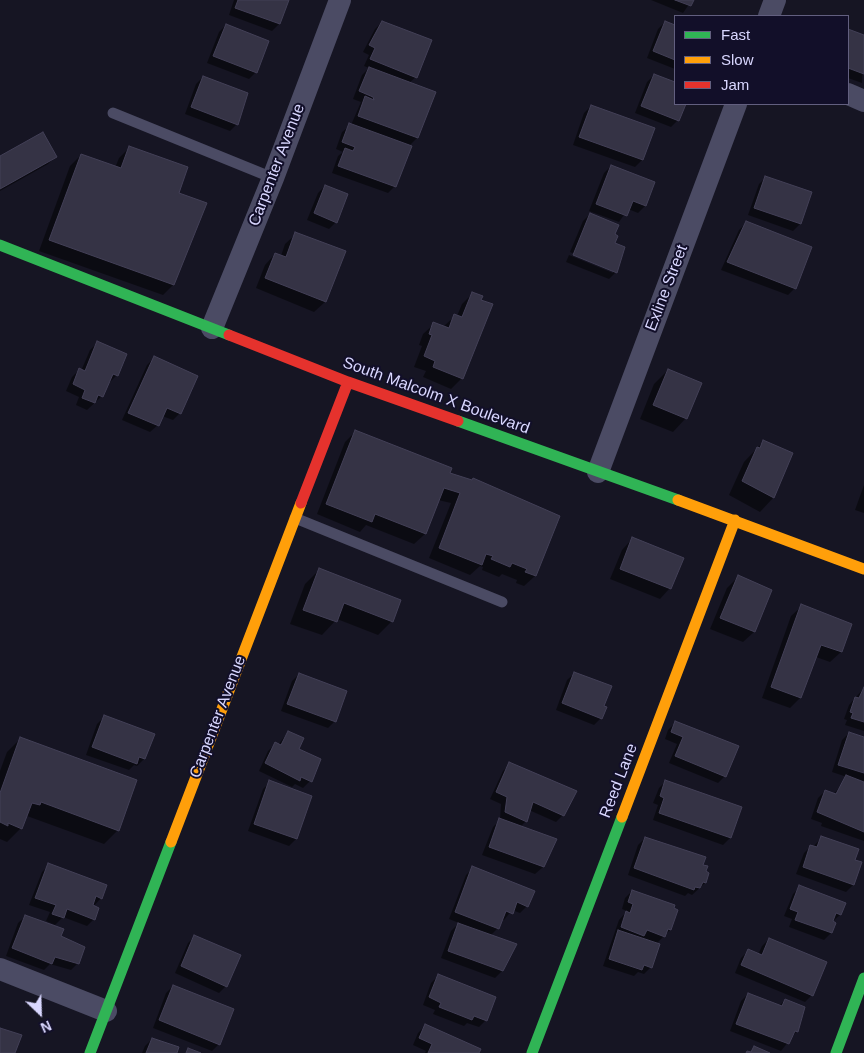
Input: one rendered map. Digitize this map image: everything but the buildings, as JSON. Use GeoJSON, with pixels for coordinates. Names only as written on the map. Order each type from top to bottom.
{"type":"FeatureCollection","features":[{"type":"Feature","properties":{"kind":"street","name":"Carpenter Avenue"},"geometry":{"type":"LineString","coordinates":[[212,328],[273,178],[340,0]]}},
{"type":"Feature","properties":{"kind":"street"},"geometry":{"type":"LineString","coordinates":[[769,15],[775,0]]}},
{"type":"Feature","properties":{"kind":"street"},"geometry":{"type":"LineString","coordinates":[[849,94],[864,101]]}},
{"type":"Feature","properties":{"kind":"street","name":"Exline Street"},"geometry":{"type":"LineString","coordinates":[[598,472],[736,105]]}},
{"type":"Feature","properties":{"kind":"street","name":"South Malcolm X Boulevard"},"geometry":{"type":"LineString","coordinates":[[0,245],[348,382],[735,520],[864,569]]}},
{"type":"Feature","properties":{"kind":"street","name":"Carpenter Avenue"},"geometry":{"type":"LineString","coordinates":[[90,1053],[348,382]]}},
{"type":"Feature","properties":{"kind":"street","name":"Reed Lane"},"geometry":{"type":"LineString","coordinates":[[532,1053],[735,520]]}},
{"type":"Feature","properties":{"kind":"street"},"geometry":{"type":"LineString","coordinates":[[0,969],[106,1011]]}},
{"type":"Feature","properties":{"kind":"street"},"geometry":{"type":"LineString","coordinates":[[836,1053],[864,978]]}},
{"type":"Feature","properties":{"kind":"lane"},"geometry":{"type":"LineString","coordinates":[[113,113],[273,178]]}},
{"type":"Feature","properties":{"kind":"lane"},"geometry":{"type":"LineString","coordinates":[[295,518],[502,602]]}},
{"type":"Feature","properties":{"kind":"traffic: fast"},"geometry":{"type":"LineString","coordinates":[[0,245],[229,335]]}},
{"type":"Feature","properties":{"kind":"traffic: fast"},"geometry":{"type":"LineString","coordinates":[[458,421],[678,500]]}},
{"type":"Feature","properties":{"kind":"traffic: fast"},"geometry":{"type":"LineString","coordinates":[[532,1053],[622,817]]}},
{"type":"Feature","properties":{"kind":"traffic: fast"},"geometry":{"type":"LineString","coordinates":[[90,1053],[171,842]]}},
{"type":"Feature","properties":{"kind":"traffic: fast"},"geometry":{"type":"LineString","coordinates":[[836,1053],[864,978]]}},
{"type":"Feature","properties":{"kind":"traffic: slow"},"geometry":{"type":"LineString","coordinates":[[678,500],[864,569]]}},
{"type":"Feature","properties":{"kind":"traffic: slow"},"geometry":{"type":"LineString","coordinates":[[171,842],[301,503]]}},
{"type":"Feature","properties":{"kind":"traffic: slow"},"geometry":{"type":"LineString","coordinates":[[622,817],[735,520]]}},
{"type":"Feature","properties":{"kind":"traffic: jam"},"geometry":{"type":"LineString","coordinates":[[229,335],[348,382],[458,421]]}},
{"type":"Feature","properties":{"kind":"traffic: jam"},"geometry":{"type":"LineString","coordinates":[[301,503],[348,382]]}}]}
